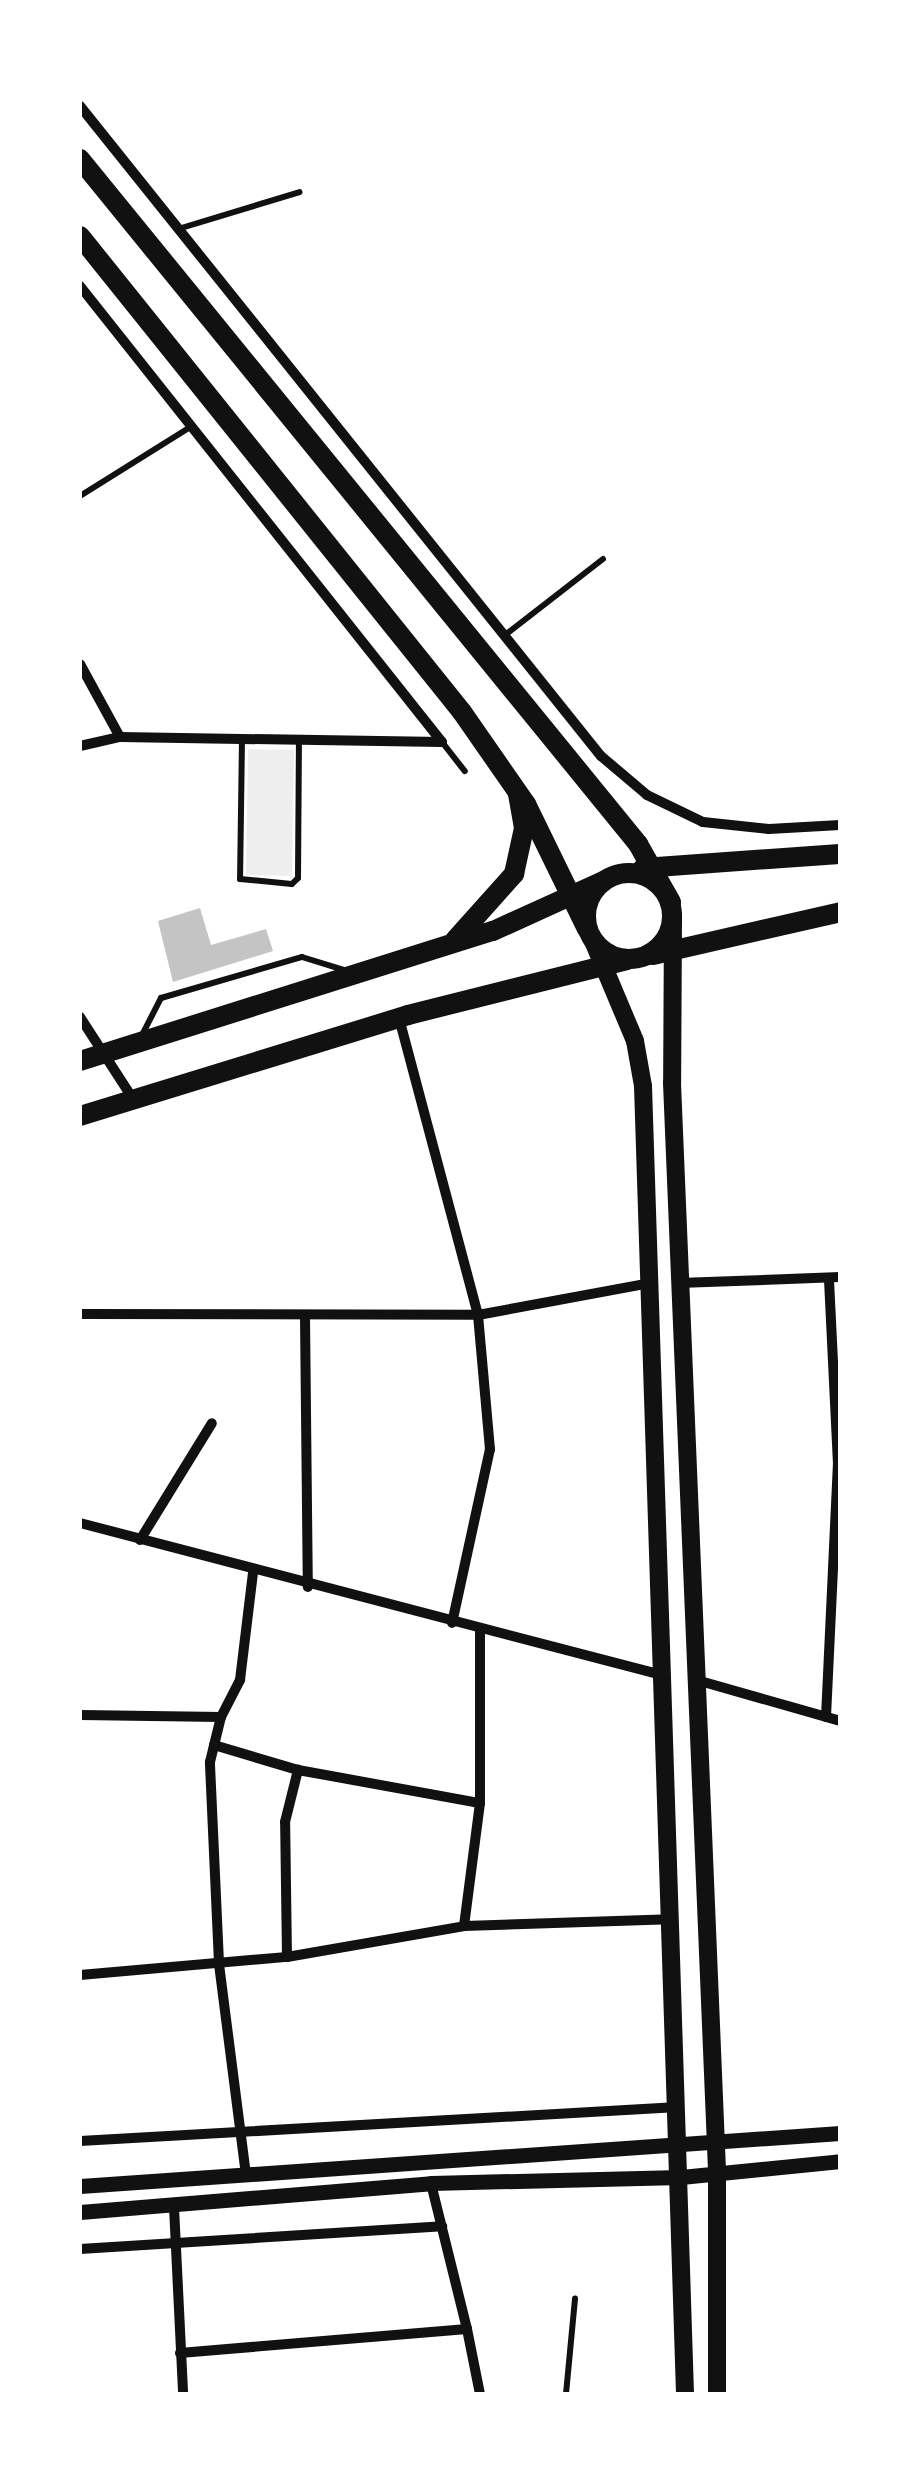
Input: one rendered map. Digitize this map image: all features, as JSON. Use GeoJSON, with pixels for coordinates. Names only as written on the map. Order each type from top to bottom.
{"type":"FeatureCollection","features":[{"type":"Feature","properties":{"kind":"main road"},"geometry":{"type":"LineString","coordinates":[[80,159],[652,866],[672,909],[692,1679],[716,2172],[718,2394]]}},
{"type":"Feature","properties":{"kind":"main road"},"geometry":{"type":"LineString","coordinates":[[80,236],[87,255],[518,792],[605,964],[640,1062],[682,2176],[686,2394]]}},
{"type":"Feature","properties":{"kind":"main road"},"geometry":{"type":"LineString","coordinates":[[449,946],[514,874],[524,828],[518,792]]}},
{"type":"Feature","properties":{"kind":"main road"},"geometry":{"type":"LineString","coordinates":[[80,1062],[449,946],[574,897],[609,878],[652,866],[840,854]]}},
{"type":"Feature","properties":{"kind":"main road"},"geometry":{"type":"LineString","coordinates":[[609,878],[654,880],[672,909],[664,942],[634,959]]}},
{"type":"Feature","properties":{"kind":"main road"},"geometry":{"type":"LineString","coordinates":[[590,935],[587,902],[609,878]]}},
{"type":"Feature","properties":{"kind":"main road"},"geometry":{"type":"LineString","coordinates":[[80,1116],[399,1018],[605,964],[840,912]]}},
{"type":"Feature","properties":{"kind":"main road"},"geometry":{"type":"LineString","coordinates":[[590,935],[634,959]]}},
{"type":"Feature","properties":{"kind":"main road"},"geometry":{"type":"LineString","coordinates":[[662,1675],[692,1679]]}},
{"type":"Feature","properties":{"kind":"street"},"geometry":{"type":"LineString","coordinates":[[80,106],[601,756],[675,811],[736,828],[840,825]]}},
{"type":"Feature","properties":{"kind":"street"},"geometry":{"type":"LineString","coordinates":[[80,286],[442,742]]}},
{"type":"Feature","properties":{"kind":"street"},"geometry":{"type":"LineString","coordinates":[[478,655],[503,636]]}},
{"type":"Feature","properties":{"kind":"street"},"geometry":{"type":"LineString","coordinates":[[80,664],[120,737]]}},
{"type":"Feature","properties":{"kind":"street"},"geometry":{"type":"LineString","coordinates":[[80,746],[120,737],[442,742]]}},
{"type":"Feature","properties":{"kind":"street"},"geometry":{"type":"LineString","coordinates":[[80,1017],[133,1100]]}},
{"type":"Feature","properties":{"kind":"street"},"geometry":{"type":"LineString","coordinates":[[399,1018],[478,1315],[490,1449],[452,1623]]}},
{"type":"Feature","properties":{"kind":"street"},"geometry":{"type":"LineString","coordinates":[[679,1283],[835,1277],[838,1464],[826,1717]]}},
{"type":"Feature","properties":{"kind":"street"},"geometry":{"type":"LineString","coordinates":[[80,1314],[478,1315],[651,1284]]}},
{"type":"Feature","properties":{"kind":"street"},"geometry":{"type":"LineString","coordinates":[[305,1317],[308,1587]]}},
{"type":"Feature","properties":{"kind":"street"},"geometry":{"type":"LineString","coordinates":[[140,1540],[212,1422]]}},
{"type":"Feature","properties":{"kind":"street"},"geometry":{"type":"LineString","coordinates":[[80,1524],[253,1574],[662,1675]]}},
{"type":"Feature","properties":{"kind":"street"},"geometry":{"type":"LineString","coordinates":[[246,2175],[219,1963],[214,1745],[220,1717],[240,1680],[253,1574]]}},
{"type":"Feature","properties":{"kind":"street"},"geometry":{"type":"LineString","coordinates":[[464,1926],[480,1804],[480,1630]]}},
{"type":"Feature","properties":{"kind":"street"},"geometry":{"type":"LineString","coordinates":[[692,1679],[840,1721]]}},
{"type":"Feature","properties":{"kind":"street"},"geometry":{"type":"LineString","coordinates":[[80,1714],[220,1717]]}},
{"type":"Feature","properties":{"kind":"street"},"geometry":{"type":"LineString","coordinates":[[214,1745],[298,1770],[480,1804]]}},
{"type":"Feature","properties":{"kind":"street"},"geometry":{"type":"LineString","coordinates":[[287,1958],[285,1822],[298,1770]]}},
{"type":"Feature","properties":{"kind":"street"},"geometry":{"type":"LineString","coordinates":[[80,1974],[287,1958],[464,1926],[673,1918]]}},
{"type":"Feature","properties":{"kind":"street"},"geometry":{"type":"LineString","coordinates":[[80,2142],[679,2107]]}},
{"type":"Feature","properties":{"kind":"street"},"geometry":{"type":"LineString","coordinates":[[80,2186],[429,2158],[681,2148],[840,2133]]}},
{"type":"Feature","properties":{"kind":"street"},"geometry":{"type":"LineString","coordinates":[[80,2212],[431,2183],[682,2176],[840,2161]]}},
{"type":"Feature","properties":{"kind":"street"},"geometry":{"type":"LineString","coordinates":[[431,2183],[480,2394]]}},
{"type":"Feature","properties":{"kind":"street"},"geometry":{"type":"LineString","coordinates":[[174,2207],[182,2394]]}},
{"type":"Feature","properties":{"kind":"street"},"geometry":{"type":"LineString","coordinates":[[80,2249],[442,2226]]}},
{"type":"Feature","properties":{"kind":"street"},"geometry":{"type":"LineString","coordinates":[[180,2353],[468,2330]]}},
{"type":"Feature","properties":{"kind":"lane"},"geometry":{"type":"LineString","coordinates":[[178,229],[300,192]]}},
{"type":"Feature","properties":{"kind":"lane"},"geometry":{"type":"LineString","coordinates":[[80,496],[192,426]]}},
{"type":"Feature","properties":{"kind":"lane"},"geometry":{"type":"LineString","coordinates":[[503,636],[603,559]]}},
{"type":"Feature","properties":{"kind":"lane"},"geometry":{"type":"LineString","coordinates":[[242,739],[240,881],[297,882],[299,740]]}},
{"type":"Feature","properties":{"kind":"lane"},"geometry":{"type":"LineString","coordinates":[[442,742],[465,771]]}},
{"type":"Feature","properties":{"kind":"lane"},"geometry":{"type":"LineString","coordinates":[[138,1043],[161,998],[302,957],[357,975]]}},
{"type":"Feature","properties":{"kind":"lane"},"geometry":{"type":"LineString","coordinates":[[566,2394],[574,2298]]}},
{"type":"Feature","properties":{"kind":"shaded area"},"geometry":{"type":"Polygon","coordinates":[[[248,749],[294,750],[292,876],[246,875],[248,749]]]}},
{"type":"Feature","properties":{"kind":"building"},"geometry":{"type":"Polygon","coordinates":[[[200,908],[211,945],[266,929],[273,951],[173,982],[158,921],[200,908]]]}}]}
